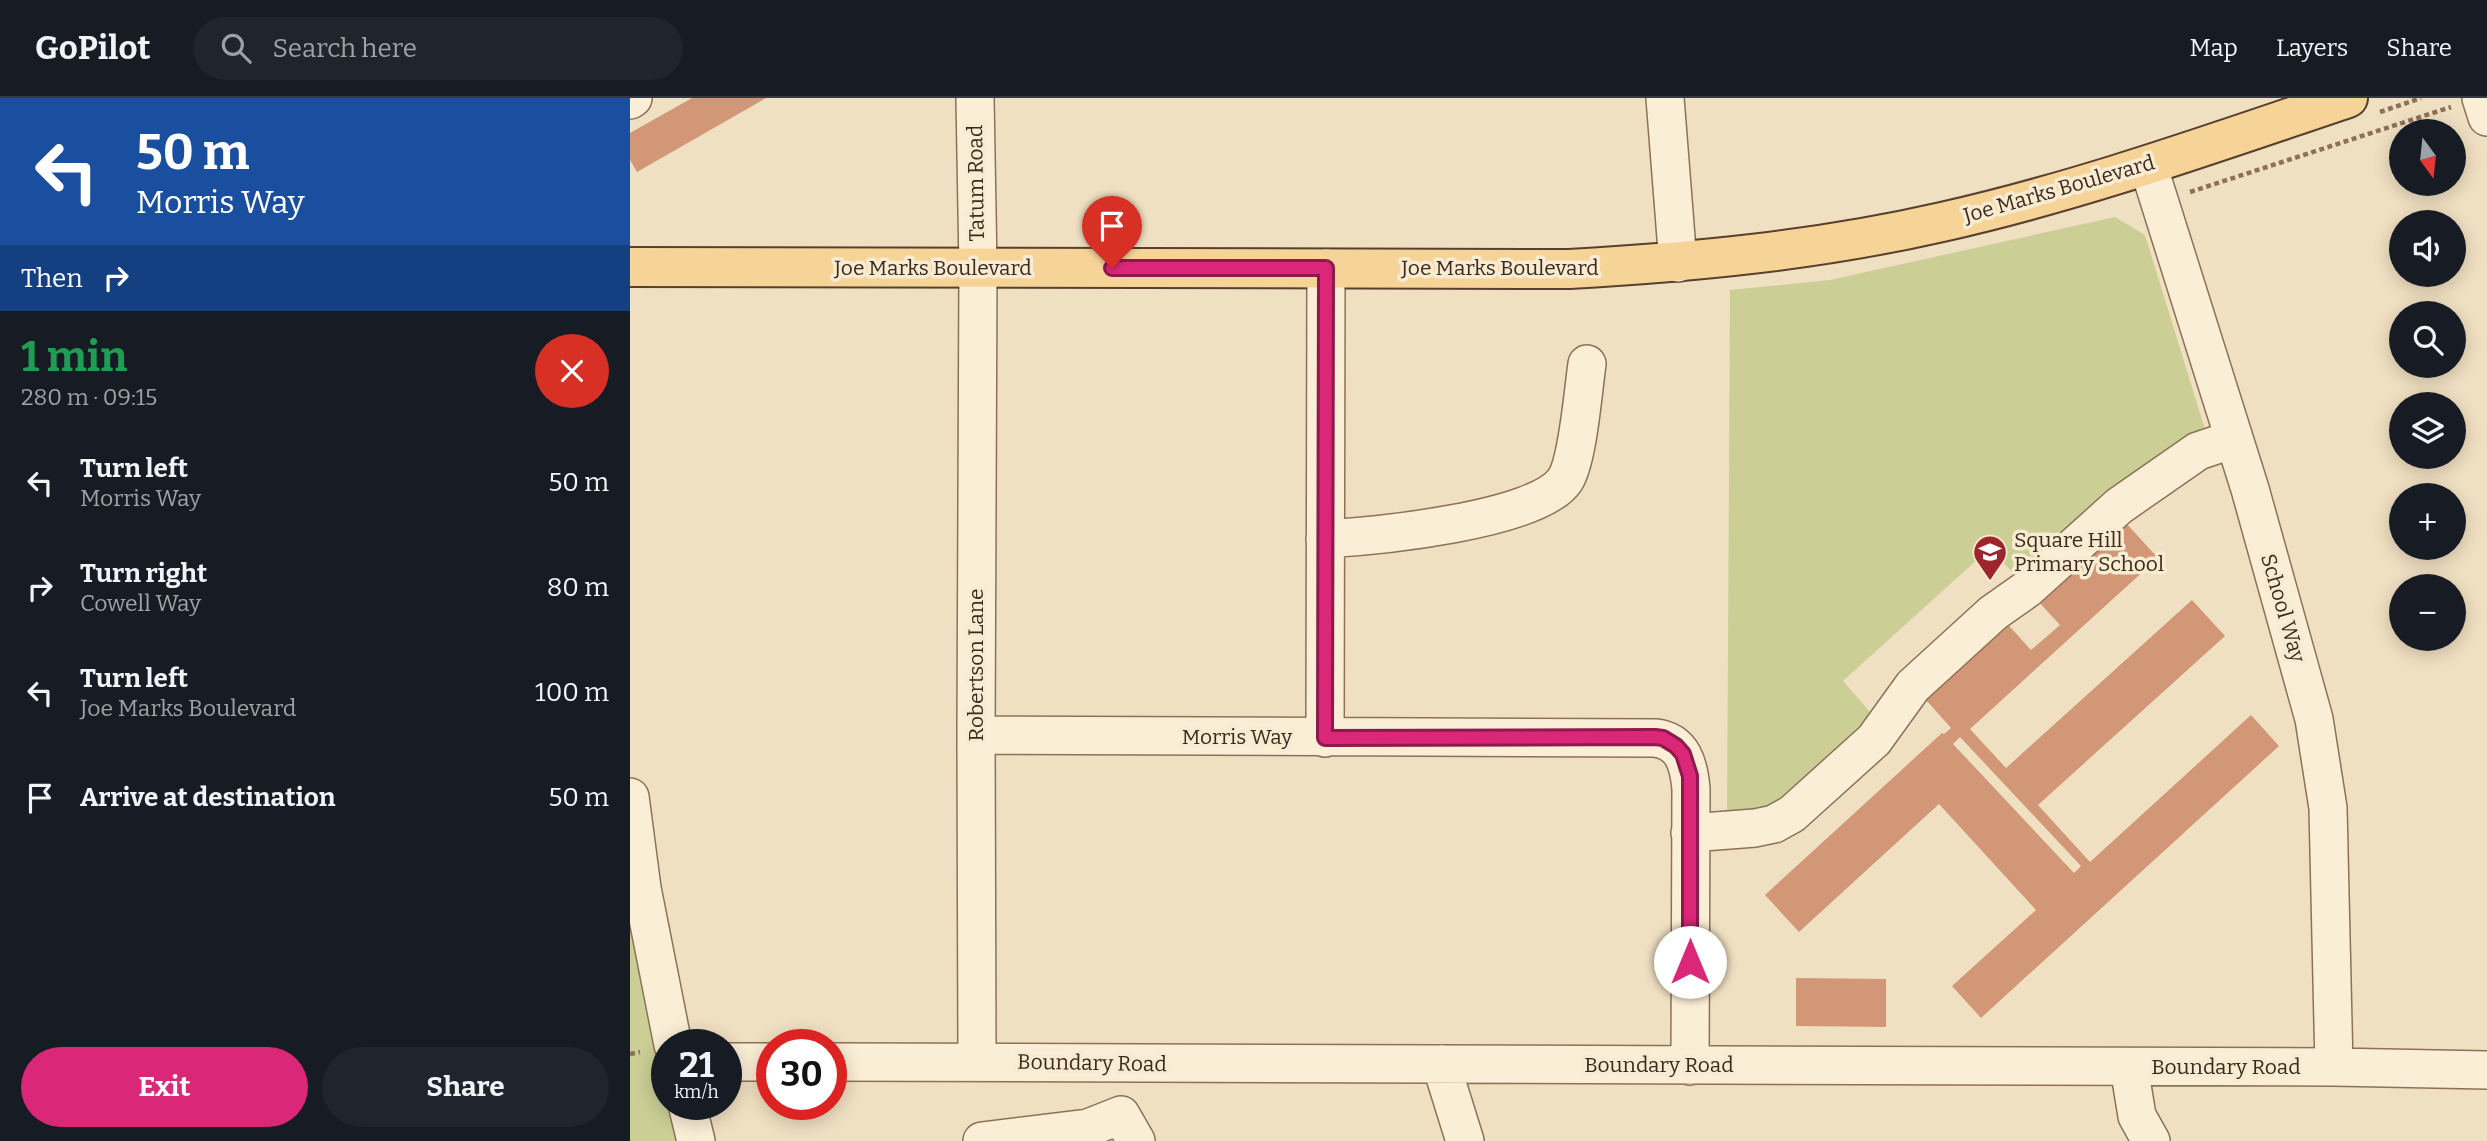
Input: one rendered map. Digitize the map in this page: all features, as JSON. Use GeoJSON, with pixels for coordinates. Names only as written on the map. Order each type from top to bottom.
{"type":"FeatureCollection","features":[{"type":"Feature","properties":{"kind":"main road","name":"Joe Marks Boulevard"},"geometry":{"type":"LineString","coordinates":[[630,267],[1569,269],[1678,263],[1775,252],[1941,222],[2034,200],[2348,98]]}},
{"type":"Feature","properties":{"kind":"street","name":"Tatum Road"},"geometry":{"type":"LineString","coordinates":[[975,98],[978,268]]}},
{"type":"Feature","properties":{"kind":"street"},"geometry":{"type":"LineString","coordinates":[[1665,98],[1678,263]]}},
{"type":"Feature","properties":{"kind":"street","name":"School Way"},"geometry":{"type":"LineString","coordinates":[[2148,165],[2234,439],[2314,719],[2328,808],[2334,1067]]}},
{"type":"Feature","properties":{"kind":"street","name":"Robertson Lane"},"geometry":{"type":"LineString","coordinates":[[977,1061],[978,268]]}},
{"type":"Feature","properties":{"kind":"street"},"geometry":{"type":"LineString","coordinates":[[1325,738],[1326,268]]}},
{"type":"Feature","properties":{"kind":"street"},"geometry":{"type":"LineString","coordinates":[[1325,539],[1379,535],[1481,518],[1532,503],[1553,492],[1565,480],[1572,463],[1587,364]]}},
{"type":"Feature","properties":{"kind":"street"},"geometry":{"type":"LineString","coordinates":[[1690,833],[1762,827],[1792,814],[1878,736],[1913,686],[1993,613],[2027,589],[2117,507],[2198,451],[2234,439]]}},
{"type":"Feature","properties":{"kind":"street","name":"Morris Way"},"geometry":{"type":"LineString","coordinates":[[976,735],[1663,738],[1683,754],[1690,776],[1690,1066]]}},
{"type":"Feature","properties":{"kind":"street"},"geometry":{"type":"LineString","coordinates":[[630,797],[638,863],[670,1029]]}},
{"type":"Feature","properties":{"kind":"street","name":"Boundary Road"},"geometry":{"type":"LineString","coordinates":[[847,1062],[2334,1067],[2487,1070]]}},
{"type":"Feature","properties":{"kind":"street"},"geometry":{"type":"LineString","coordinates":[[982,1141],[1088,1128],[1129,1128],[1122,1063]]}},
{"type":"Feature","properties":{"kind":"street"},"geometry":{"type":"LineString","coordinates":[[1441,1064],[1465,1141]]}},
{"type":"Feature","properties":{"kind":"street"},"geometry":{"type":"LineString","coordinates":[[2129,1067],[2137,1116],[2151,1141]]}},
{"type":"Feature","properties":{"kind":"street"},"geometry":{"type":"LineString","coordinates":[[691,1120],[696,1141]]}},
{"type":"Feature","properties":{"kind":"path"},"geometry":{"type":"LineString","coordinates":[[2179,196],[2476,106]]}},
{"type":"Feature","properties":{"kind":"green space"},"geometry":{"type":"Polygon","coordinates":[[[2115,217],[2145,235],[2208,439],[2020,581],[1990,548],[1843,681],[1877,720],[1788,802],[1727,820],[1730,290],[1830,280],[2115,217]]]}},
{"type":"Feature","properties":{"kind":"green space"},"geometry":{"type":"Polygon","coordinates":[[[630,878],[663,1029],[651,1029],[651,1120],[689,1120],[691,1141],[630,1141],[630,878]]]}},
{"type":"Feature","properties":{"kind":"building"},"geometry":{"type":"Polygon","coordinates":[[[692,98],[766,98],[637,172],[630,160],[630,133],[692,98]]]}},
{"type":"Feature","properties":{"kind":"building"},"geometry":{"type":"Polygon","coordinates":[[[2125,522],[2158,558],[1970,729],[2006,768],[2192,600],[2225,636],[2038,805],[2090,862],[2251,715],[2279,746],[1981,1018],[1952,986],[2036,910],[1939,804],[1799,932],[1765,895],[1942,733],[1951,728],[1919,692],[2001,617],[2031,650],[2060,625],[2038,601],[2125,522]],[[1960,737],[1953,744],[2074,873],[2081,866],[1960,737]]]}},
{"type":"Feature","properties":{"kind":"building"},"geometry":{"type":"Polygon","coordinates":[[[1796,978],[1886,979],[1886,1027],[1796,1026],[1796,978]]]}},
{"type":"Feature","properties":{"kind":"place","name":"Square Hill Primary School"},"geometry":{"type":"Point","coordinates":[1990,582]}},
{"type":"Feature","properties":{"kind":"route"},"geometry":{"type":"LineString","coordinates":[[1112,268],[1326,268],[1325,738],[1655,737],[1670,741],[1683,754],[1690,776],[1690,962]]}}]}
